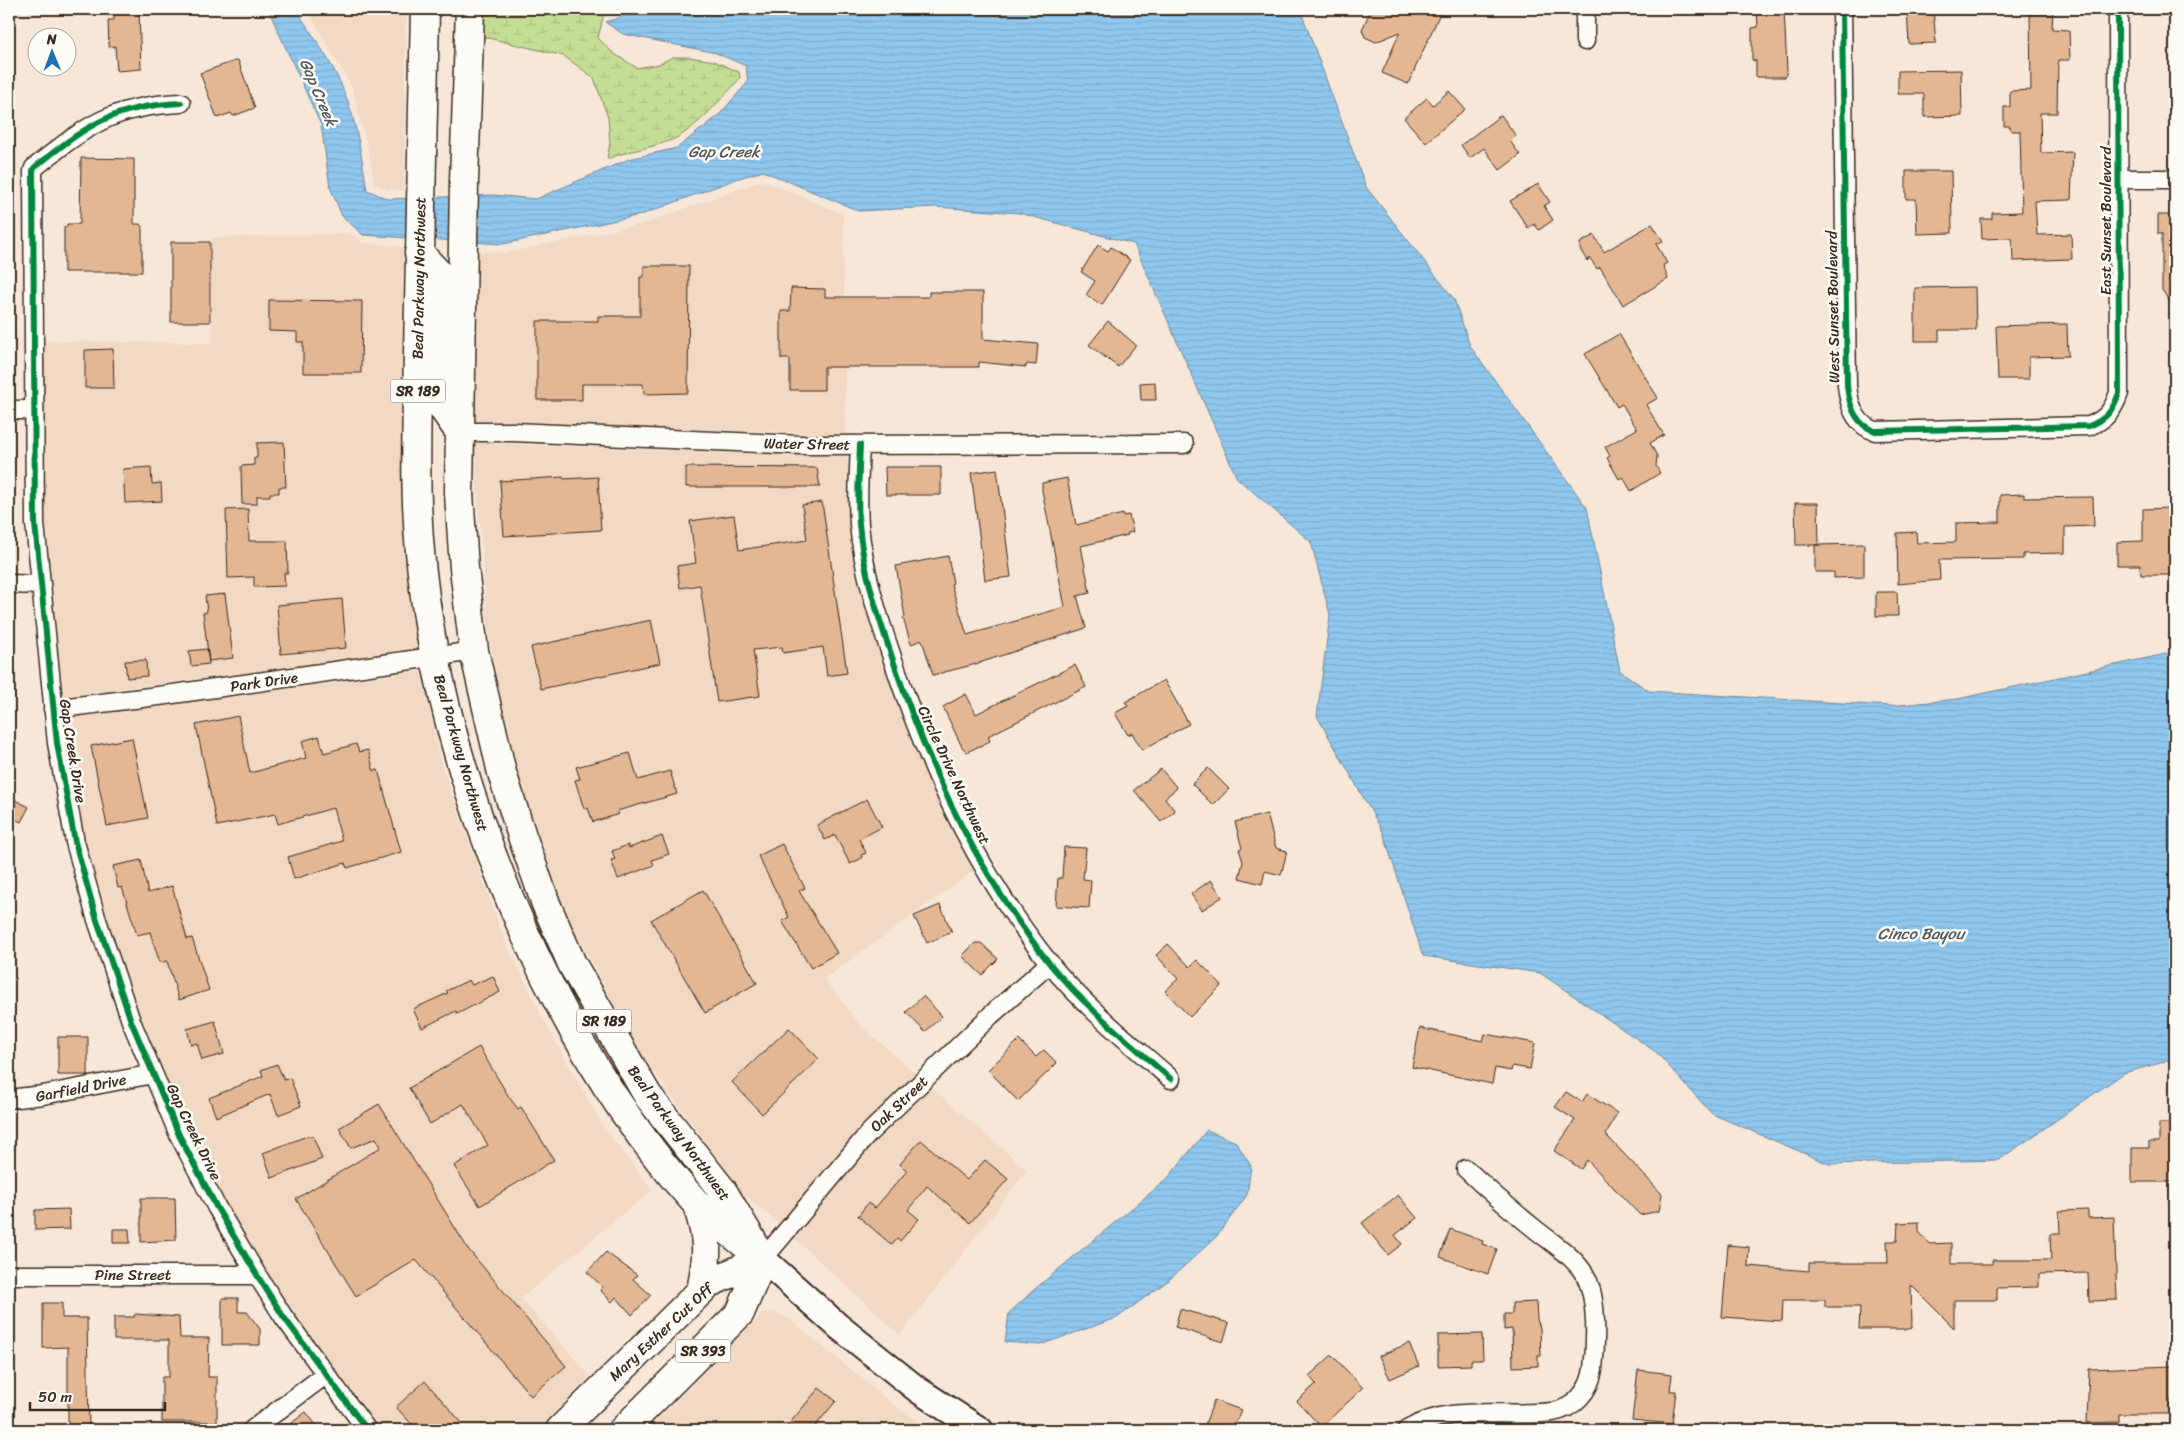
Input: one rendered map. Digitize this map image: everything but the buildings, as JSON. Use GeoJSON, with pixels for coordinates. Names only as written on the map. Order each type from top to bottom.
{"type":"FeatureCollection","features":[{"type":"Feature","properties":{"kind":"main road","name":"Beal Parkway Northwest"},"geometry":{"type":"LineString","coordinates":[[425,9],[420,181],[417,504],[434,658],[449,724],[496,869],[537,960],[597,1073],[640,1137],[697,1205],[763,1259],[838,1326],[918,1390],[980,1430]]}},
{"type":"Feature","properties":{"kind":"main road","name":"Beal Parkway Northwest"},"geometry":{"type":"LineString","coordinates":[[470,9],[462,254],[459,493],[464,568],[474,651],[502,773],[522,836],[565,949],[608,1029],[648,1096],[722,1190],[763,1259]]}},
{"type":"Feature","properties":{"kind":"main road"},"geometry":{"type":"LineString","coordinates":[[419,253],[438,273],[440,391],[444,410],[460,432]]}},
{"type":"Feature","properties":{"kind":"main road"},"geometry":{"type":"LineString","coordinates":[[487,842],[511,856],[541,924],[565,949]]}},
{"type":"Feature","properties":{"kind":"main road"},"geometry":{"type":"LineString","coordinates":[[697,1205],[706,1232],[707,1249],[701,1291]]}},
{"type":"Feature","properties":{"kind":"main road","name":"Mary Esther Cut Off"},"geometry":{"type":"LineString","coordinates":[[560,1430],[710,1283],[763,1259]]}},
{"type":"Feature","properties":{"kind":"main road","name":"SR 393"},"geometry":{"type":"LineString","coordinates":[[624,1430],[740,1313],[763,1259]]}},
{"type":"Feature","properties":{"kind":"street"},"geometry":{"type":"LineString","coordinates":[[1585,9],[1585,41]]}},
{"type":"Feature","properties":{"kind":"street","name":"West Sunset Boulevard"},"geometry":{"type":"LineString","coordinates":[[1842,9],[1847,386],[1854,413],[1861,423],[1875,431],[2016,429],[2089,426],[2097,423]]}},
{"type":"Feature","properties":{"kind":"street","name":"East Sunset Boulevard"},"geometry":{"type":"LineString","coordinates":[[2097,423],[2106,418],[2114,408],[2119,392],[2118,9]]}},
{"type":"Feature","properties":{"kind":"street","name":"Gap Creek Drive"},"geometry":{"type":"LineString","coordinates":[[181,103],[134,108],[112,115],[70,139],[34,168],[33,410],[35,524],[59,760],[75,842],[96,916],[131,1021],[179,1135],[217,1208],[257,1275],[325,1375],[367,1430]]}},
{"type":"Feature","properties":{"kind":"street"},"geometry":{"type":"LineString","coordinates":[[2118,178],[2175,179]]}},
{"type":"Feature","properties":{"kind":"street"},"geometry":{"type":"LineString","coordinates":[[9,410],[33,410]]}},
{"type":"Feature","properties":{"kind":"street","name":"Water Street"},"geometry":{"type":"LineString","coordinates":[[460,432],[514,432],[792,445],[1184,444]]}},
{"type":"Feature","properties":{"kind":"street","name":"Circle Drive Northwest"},"geometry":{"type":"LineString","coordinates":[[860,445],[859,523],[863,555],[878,615],[906,701],[941,784],[974,850],[1050,964],[1084,1000],[1170,1079]]}},
{"type":"Feature","properties":{"kind":"street"},"geometry":{"type":"LineString","coordinates":[[9,584],[40,585]]}},
{"type":"Feature","properties":{"kind":"street","name":"Park Drive"},"geometry":{"type":"LineString","coordinates":[[53,709],[474,651]]}},
{"type":"Feature","properties":{"kind":"street","name":"Oak Street"},"geometry":{"type":"LineString","coordinates":[[763,1259],[868,1134],[992,1015],[1050,964]]}},
{"type":"Feature","properties":{"kind":"street","name":"Garfield Drive"},"geometry":{"type":"LineString","coordinates":[[9,1099],[44,1095],[153,1074]]}},
{"type":"Feature","properties":{"kind":"street"},"geometry":{"type":"LineString","coordinates":[[1407,1430],[1422,1422],[1458,1413],[1552,1412],[1568,1408],[1576,1402],[1587,1388],[1593,1372],[1594,1306],[1592,1292],[1585,1275],[1572,1258],[1492,1195],[1466,1169]]}},
{"type":"Feature","properties":{"kind":"street","name":"Pine Street"},"geometry":{"type":"LineString","coordinates":[[9,1275],[257,1275]]}},
{"type":"Feature","properties":{"kind":"street"},"geometry":{"type":"LineString","coordinates":[[252,1430],[325,1375]]}},
{"type":"Feature","properties":{"kind":"shaded area"},"geometry":{"type":"Polygon","coordinates":[[[307,9],[406,9],[404,190],[389,190],[374,184],[369,153],[352,87],[307,9]]]}},
{"type":"Feature","properties":{"kind":"shaded area"},"geometry":{"type":"Polygon","coordinates":[[[760,181],[767,182],[843,214],[846,434],[475,422],[476,251],[505,253],[643,224],[760,181]]]}},
{"type":"Feature","properties":{"kind":"shaded area"},"geometry":{"type":"Polygon","coordinates":[[[349,233],[363,243],[404,247],[407,527],[411,609],[418,650],[61,697],[44,523],[42,341],[212,343],[211,238],[349,233]]]}},
{"type":"Feature","properties":{"kind":"shaded area"},"geometry":{"type":"Polygon","coordinates":[[[475,443],[765,454],[847,455],[850,480],[850,523],[855,558],[869,618],[898,705],[933,789],[975,870],[824,979],[859,1024],[916,1074],[836,1154],[779,1224],[741,1192],[637,1048],[568,918],[512,760],[489,637],[475,443]]]}},
{"type":"Feature","properties":{"kind":"shaded area"},"geometry":{"type":"Polygon","coordinates":[[[421,671],[441,764],[503,936],[542,1017],[602,1125],[652,1190],[521,1298],[590,1376],[538,1430],[379,1430],[291,1310],[266,1272],[266,1265],[262,1264],[225,1202],[187,1130],[139,1017],[104,913],[84,839],[68,758],[63,718],[421,671]]]}},
{"type":"Feature","properties":{"kind":"shaded area"},"geometry":{"type":"Polygon","coordinates":[[[931,1087],[1027,1170],[900,1335],[793,1237],[849,1169],[931,1087]]]}},
{"type":"Feature","properties":{"kind":"shaded area"},"geometry":{"type":"Polygon","coordinates":[[[774,1312],[789,1319],[900,1410],[933,1430],[647,1430],[763,1313],[774,1312]]]}},
{"type":"Feature","properties":{"kind":"green space"},"geometry":{"type":"Polygon","coordinates":[[[481,9],[617,9],[604,13],[598,38],[613,53],[637,68],[659,64],[673,57],[689,57],[714,61],[739,72],[740,78],[709,112],[691,128],[674,139],[607,159],[610,143],[608,118],[594,78],[564,56],[480,36],[481,9]]]}},
{"type":"Feature","properties":{"kind":"water","name":"Cinco Bayou"},"geometry":{"type":"Polygon","coordinates":[[[268,9],[296,9],[333,68],[352,112],[367,190],[388,199],[493,195],[536,199],[629,159],[677,148],[718,116],[748,82],[746,66],[716,53],[623,34],[605,22],[648,9],[1300,9],[1366,187],[1454,299],[1470,346],[1587,508],[1620,671],[1649,691],[1890,706],[1958,699],[2175,652],[2175,1059],[2124,1073],[1999,1160],[1829,1164],[1712,1114],[1656,1052],[1540,973],[1423,956],[1383,832],[1317,716],[1330,615],[1311,542],[1237,478],[1134,244],[1019,213],[935,207],[859,211],[763,171],[739,178],[641,215],[503,244],[363,235],[342,216],[330,187],[321,125],[268,9]]]}},
{"type":"Feature","properties":{"kind":"water"},"geometry":{"type":"Polygon","coordinates":[[[1207,1130],[1236,1142],[1251,1166],[1247,1195],[1217,1236],[1169,1280],[1117,1318],[1040,1345],[1005,1342],[1009,1313],[1036,1288],[1167,1179],[1207,1130]]]}},
{"type":"Feature","properties":{"kind":"cycle path"},"geometry":{"type":"LineString","coordinates":[[1842,9],[1847,386],[1849,400],[1854,413],[1862,424],[1875,431],[2089,426],[2105,417],[2112,409],[2119,393],[2118,9]]}},
{"type":"Feature","properties":{"kind":"cycle path"},"geometry":{"type":"LineString","coordinates":[[181,103],[136,109],[101,121],[69,141],[34,168],[33,171],[35,524],[57,743],[75,842],[96,917],[131,1021],[179,1135],[217,1208],[283,1316],[367,1430]]}},
{"type":"Feature","properties":{"kind":"cycle path"},"geometry":{"type":"LineString","coordinates":[[860,445],[859,524],[864,559],[872,593],[907,701],[958,819],[1000,894],[1050,964],[1093,1010],[1171,1079]]}},
{"type":"Feature","properties":{"kind":"water label","name":"Gap Creek"},"geometry":{"type":"Point","coordinates":[319,92]}},
{"type":"Feature","properties":{"kind":"water label","name":"Gap Creek"},"geometry":{"type":"Point","coordinates":[724,151]}}]}
